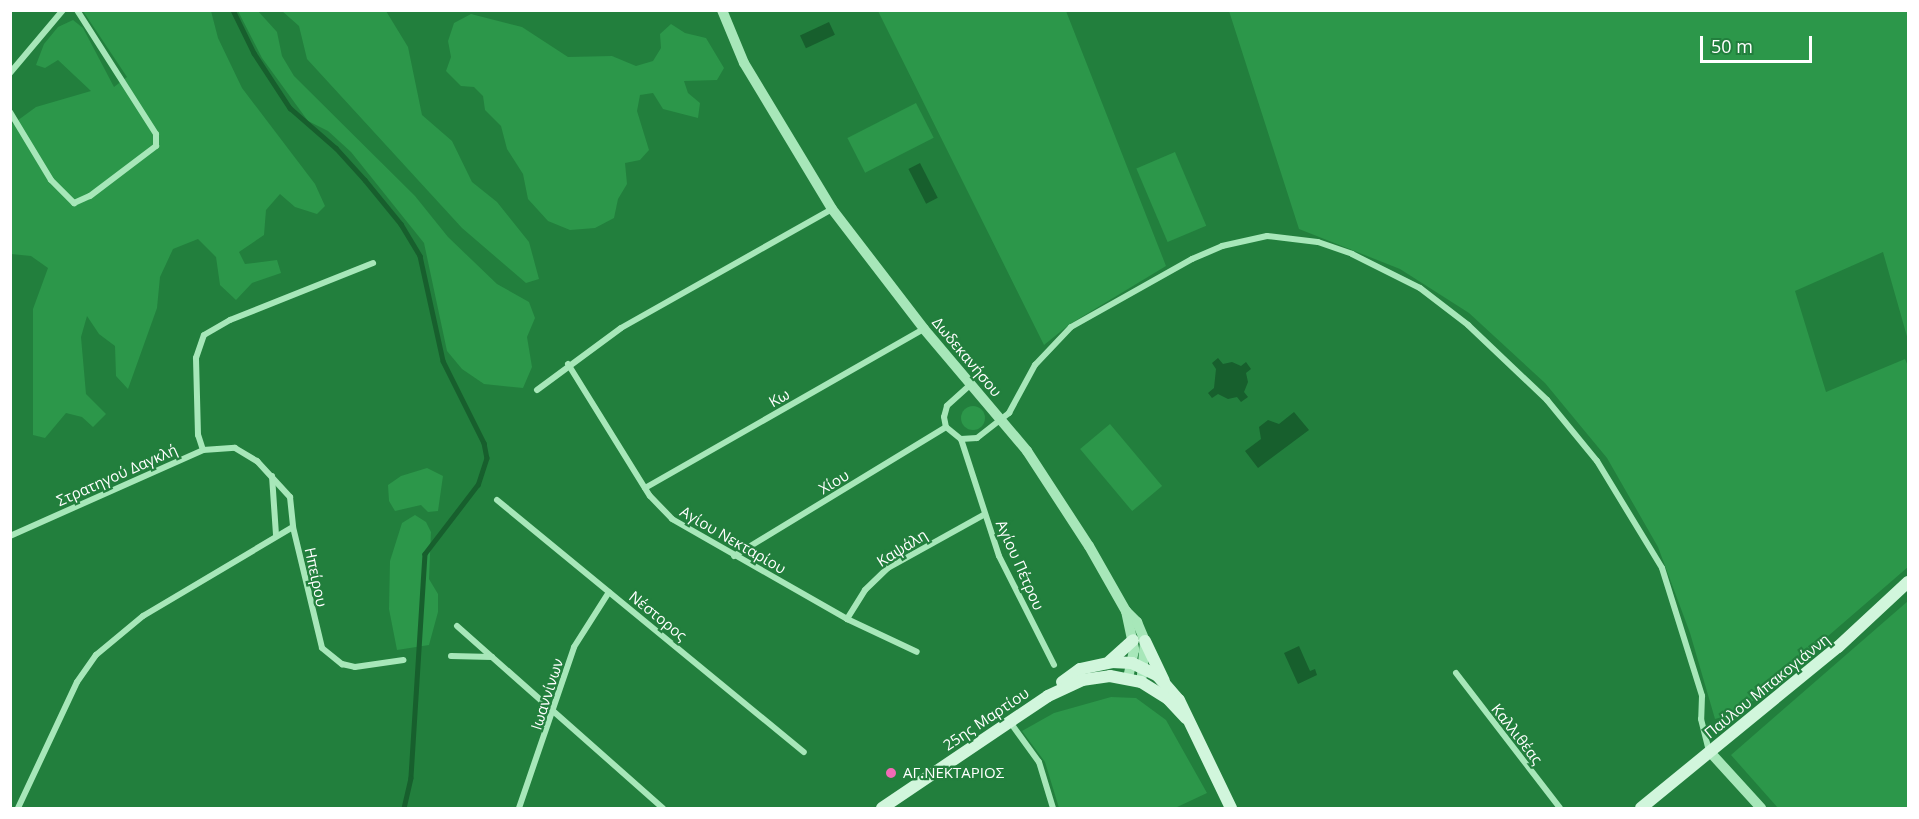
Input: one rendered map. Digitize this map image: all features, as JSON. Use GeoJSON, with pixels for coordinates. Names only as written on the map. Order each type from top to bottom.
{"type":"FeatureCollection","features":[{"type":"Feature","properties":{"kind":"main road","name":"Παύλου Μπακογιάννη"},"geometry":{"type":"LineString","coordinates":[[1641,808],[1838,647],[1908,582]]}},
{"type":"Feature","properties":{"kind":"main road"},"geometry":{"type":"LineString","coordinates":[[1108,662],[1139,641],[1165,682]]}},
{"type":"Feature","properties":{"kind":"main road","name":"25ης Μαρτίου"},"geometry":{"type":"LineString","coordinates":[[882,808],[1048,696],[1080,669],[1108,662],[1132,663],[1165,682],[1175,693],[1231,808]]}},
{"type":"Feature","properties":{"kind":"main road","name":"25ης Μαρτίου"},"geometry":{"type":"LineString","coordinates":[[1048,696],[1091,677],[1135,680],[1168,699],[1186,718]]}},
{"type":"Feature","properties":{"kind":"street"},"geometry":{"type":"LineString","coordinates":[[10,74],[63,10]]}},
{"type":"Feature","properties":{"kind":"street"},"geometry":{"type":"LineString","coordinates":[[10,112],[51,180],[74,203],[90,196],[156,146],[156,134],[77,10]]}},
{"type":"Feature","properties":{"kind":"street","name":"Δωδεκανήσου"},"geometry":{"type":"LineString","coordinates":[[722,10],[744,63],[832,209],[924,329],[1027,451],[1077,527],[1126,611],[1139,641]]}},
{"type":"Feature","properties":{"kind":"street"},"geometry":{"type":"LineString","coordinates":[[537,390],[568,364],[621,328],[832,209]]}},
{"type":"Feature","properties":{"kind":"street"},"geometry":{"type":"LineString","coordinates":[[970,385],[947,406],[946,427],[961,439],[976,438],[1009,413],[1041,357],[1071,327],[1192,259],[1222,246],[1267,236],[1318,242],[1352,254],[1420,288],[1468,325],[1547,400],[1598,461],[1662,568],[1702,696],[1701,719],[1710,752],[1761,808]]}},
{"type":"Feature","properties":{"kind":"street"},"geometry":{"type":"LineString","coordinates":[[203,450],[198,435],[196,358],[204,335],[230,320],[373,263]]}},
{"type":"Feature","properties":{"kind":"street","name":"Κω"},"geometry":{"type":"LineString","coordinates":[[645,488],[924,329]]}},
{"type":"Feature","properties":{"kind":"street","name":"Αγίου Νεκταρίου"},"geometry":{"type":"LineString","coordinates":[[568,364],[645,488],[672,519],[847,619],[917,651]]}},
{"type":"Feature","properties":{"kind":"street","name":"Χίου"},"geometry":{"type":"LineString","coordinates":[[734,556],[946,427]]}},
{"type":"Feature","properties":{"kind":"street","name":"Αγίου Πέτρου"},"geometry":{"type":"LineString","coordinates":[[961,439],[999,556],[1054,664]]}},
{"type":"Feature","properties":{"kind":"street","name":"Στρατηγού Δαγκλή"},"geometry":{"type":"LineString","coordinates":[[10,536],[203,450],[235,448]]}},
{"type":"Feature","properties":{"kind":"street","name":"Ηπείρου"},"geometry":{"type":"LineString","coordinates":[[235,448],[257,461],[290,497],[293,527],[322,648],[342,664],[355,667],[403,660]]}},
{"type":"Feature","properties":{"kind":"street"},"geometry":{"type":"LineString","coordinates":[[272,476],[276,534]]}},
{"type":"Feature","properties":{"kind":"street","name":"Νέστορος"},"geometry":{"type":"LineString","coordinates":[[497,500],[804,752]]}},
{"type":"Feature","properties":{"kind":"street","name":"Καψάλη"},"geometry":{"type":"LineString","coordinates":[[847,619],[865,590],[888,568],[984,514]]}},
{"type":"Feature","properties":{"kind":"street"},"geometry":{"type":"LineString","coordinates":[[18,808],[68,701],[96,655],[143,615],[276,534],[293,527]]}},
{"type":"Feature","properties":{"kind":"street","name":"Ιωαννίνων"},"geometry":{"type":"LineString","coordinates":[[519,808],[554,715],[578,639],[609,592]]}},
{"type":"Feature","properties":{"kind":"street"},"geometry":{"type":"LineString","coordinates":[[457,627],[554,715],[663,808]]}},
{"type":"Feature","properties":{"kind":"street"},"geometry":{"type":"LineString","coordinates":[[1135,680],[1132,663],[1139,641]]}},
{"type":"Feature","properties":{"kind":"street"},"geometry":{"type":"LineString","coordinates":[[1135,680],[1144,669],[1139,641]]}},
{"type":"Feature","properties":{"kind":"street"},"geometry":{"type":"LineString","coordinates":[[451,656],[492,657]]}},
{"type":"Feature","properties":{"kind":"street","name":"Καλλιθέας"},"geometry":{"type":"LineString","coordinates":[[1456,673],[1560,808]]}},
{"type":"Feature","properties":{"kind":"street"},"geometry":{"type":"LineString","coordinates":[[1010,722],[1039,762],[1053,808]]}},
{"type":"Feature","properties":{"kind":"shaded area"},"geometry":{"type":"Polygon","coordinates":[[[83,11],[211,11],[218,38],[242,88],[315,184],[325,206],[317,214],[295,207],[280,194],[266,210],[264,235],[239,252],[245,264],[277,260],[281,273],[252,283],[236,300],[220,285],[216,257],[198,239],[173,249],[160,277],[157,308],[128,389],[116,376],[115,346],[99,334],[87,316],[81,337],[86,394],[106,414],[93,427],[82,417],[66,413],[45,438],[33,435],[33,309],[48,268],[31,256],[11,254],[10,126],[36,107],[91,91],[58,60],[45,68],[36,65],[44,44],[58,27],[73,20],[83,28],[114,87],[127,77],[83,11]]]}},
{"type":"Feature","properties":{"kind":"shaded area"},"geometry":{"type":"Polygon","coordinates":[[[238,11],[258,11],[277,32],[282,56],[294,76],[415,196],[448,237],[497,284],[529,302],[535,318],[527,337],[532,367],[523,388],[484,384],[462,369],[447,351],[424,243],[351,152],[328,131],[308,121],[262,58],[238,11]]]}},
{"type":"Feature","properties":{"kind":"shaded area"},"geometry":{"type":"Polygon","coordinates":[[[282,11],[386,11],[408,47],[422,115],[452,141],[472,182],[497,202],[529,242],[539,279],[526,283],[462,228],[307,59],[299,26],[282,11]]]}},
{"type":"Feature","properties":{"kind":"shaded area"},"geometry":{"type":"Polygon","coordinates":[[[878,11],[1066,11],[1166,266],[1070,324],[1044,345],[878,11]]]}},
{"type":"Feature","properties":{"kind":"shaded area"},"geometry":{"type":"Polygon","coordinates":[[[1229,11],[1908,11],[1908,340],[1883,252],[1795,291],[1826,392],[1905,359],[1908,366],[1908,567],[1740,712],[1715,719],[1690,633],[1658,547],[1607,458],[1545,383],[1469,313],[1400,269],[1299,229],[1229,11]]]}},
{"type":"Feature","properties":{"kind":"shaded area"},"geometry":{"type":"Polygon","coordinates":[[[471,14],[522,27],[568,57],[612,56],[636,66],[653,61],[661,48],[660,34],[671,24],[685,33],[706,38],[724,68],[717,80],[684,81],[688,93],[700,103],[698,118],[663,109],[653,93],[640,95],[637,111],[649,150],[640,160],[625,163],[627,184],[618,199],[614,218],[595,228],[570,230],[548,221],[528,199],[523,174],[507,149],[501,126],[485,110],[483,96],[474,87],[461,86],[446,71],[451,57],[448,41],[454,23],[471,14]]]}},
{"type":"Feature","properties":{"kind":"shaded area"},"geometry":{"type":"Polygon","coordinates":[[[829,22],[835,35],[806,48],[800,36],[829,22]]]}},
{"type":"Feature","properties":{"kind":"shaded area"},"geometry":{"type":"Polygon","coordinates":[[[916,103],[934,138],[865,173],[847,138],[916,103]]]}},
{"type":"Feature","properties":{"kind":"shaded area"},"geometry":{"type":"Polygon","coordinates":[[[1175,152],[1206,226],[1168,242],[1136,168],[1175,152]]]}},
{"type":"Feature","properties":{"kind":"shaded area"},"geometry":{"type":"Polygon","coordinates":[[[920,163],[938,198],[926,204],[908,169],[920,163]]]}},
{"type":"Feature","properties":{"kind":"shaded area"},"geometry":{"type":"Polygon","coordinates":[[[1218,358],[1223,364],[1232,362],[1241,366],[1246,362],[1251,369],[1246,373],[1248,382],[1244,392],[1248,397],[1241,402],[1237,397],[1228,399],[1218,394],[1212,398],[1208,393],[1214,388],[1216,369],[1212,363],[1218,358]]]}},
{"type":"Feature","properties":{"kind":"shaded area"},"geometry":{"type":"Polygon","coordinates":[[[973,406],[978,407],[984,413],[984,423],[978,429],[973,430],[968,429],[962,423],[961,418],[962,413],[968,407],[973,406]]]}},
{"type":"Feature","properties":{"kind":"shaded area"},"geometry":{"type":"Polygon","coordinates":[[[1294,412],[1309,430],[1258,468],[1245,451],[1261,439],[1259,427],[1268,420],[1279,424],[1294,412]]]}},
{"type":"Feature","properties":{"kind":"shaded area"},"geometry":{"type":"Polygon","coordinates":[[[1110,424],[1162,486],[1132,511],[1080,449],[1110,424]]]}},
{"type":"Feature","properties":{"kind":"shaded area"},"geometry":{"type":"Polygon","coordinates":[[[427,468],[443,476],[438,511],[428,512],[421,505],[395,511],[389,501],[388,485],[401,476],[427,468]]]}},
{"type":"Feature","properties":{"kind":"shaded area"},"geometry":{"type":"Polygon","coordinates":[[[415,515],[426,522],[431,532],[429,579],[438,594],[438,612],[429,645],[397,650],[389,609],[390,561],[402,523],[415,515]]]}},
{"type":"Feature","properties":{"kind":"shaded area"},"geometry":{"type":"Polygon","coordinates":[[[1908,601],[1908,808],[1778,808],[1731,755],[1908,601]]]}},
{"type":"Feature","properties":{"kind":"shaded area"},"geometry":{"type":"Polygon","coordinates":[[[1299,646],[1310,671],[1315,669],[1317,675],[1298,684],[1284,653],[1299,646]]]}},
{"type":"Feature","properties":{"kind":"shaded area"},"geometry":{"type":"Polygon","coordinates":[[[1111,697],[1136,698],[1166,720],[1207,793],[1175,808],[1059,808],[1045,762],[1022,731],[1054,713],[1111,697]]]}},
{"type":"Feature","properties":{"kind":"waterway"},"geometry":{"type":"LineString","coordinates":[[233,10],[254,53],[290,108],[336,148],[365,180],[401,224],[420,256],[443,361],[484,443],[487,458],[478,485],[425,554],[411,778],[404,808]]}},
{"type":"Feature","properties":{"kind":"place","name":"ΑΓ.ΝΕΚΤΑΡΙΟΣ"},"geometry":{"type":"Point","coordinates":[891,773]}}]}
